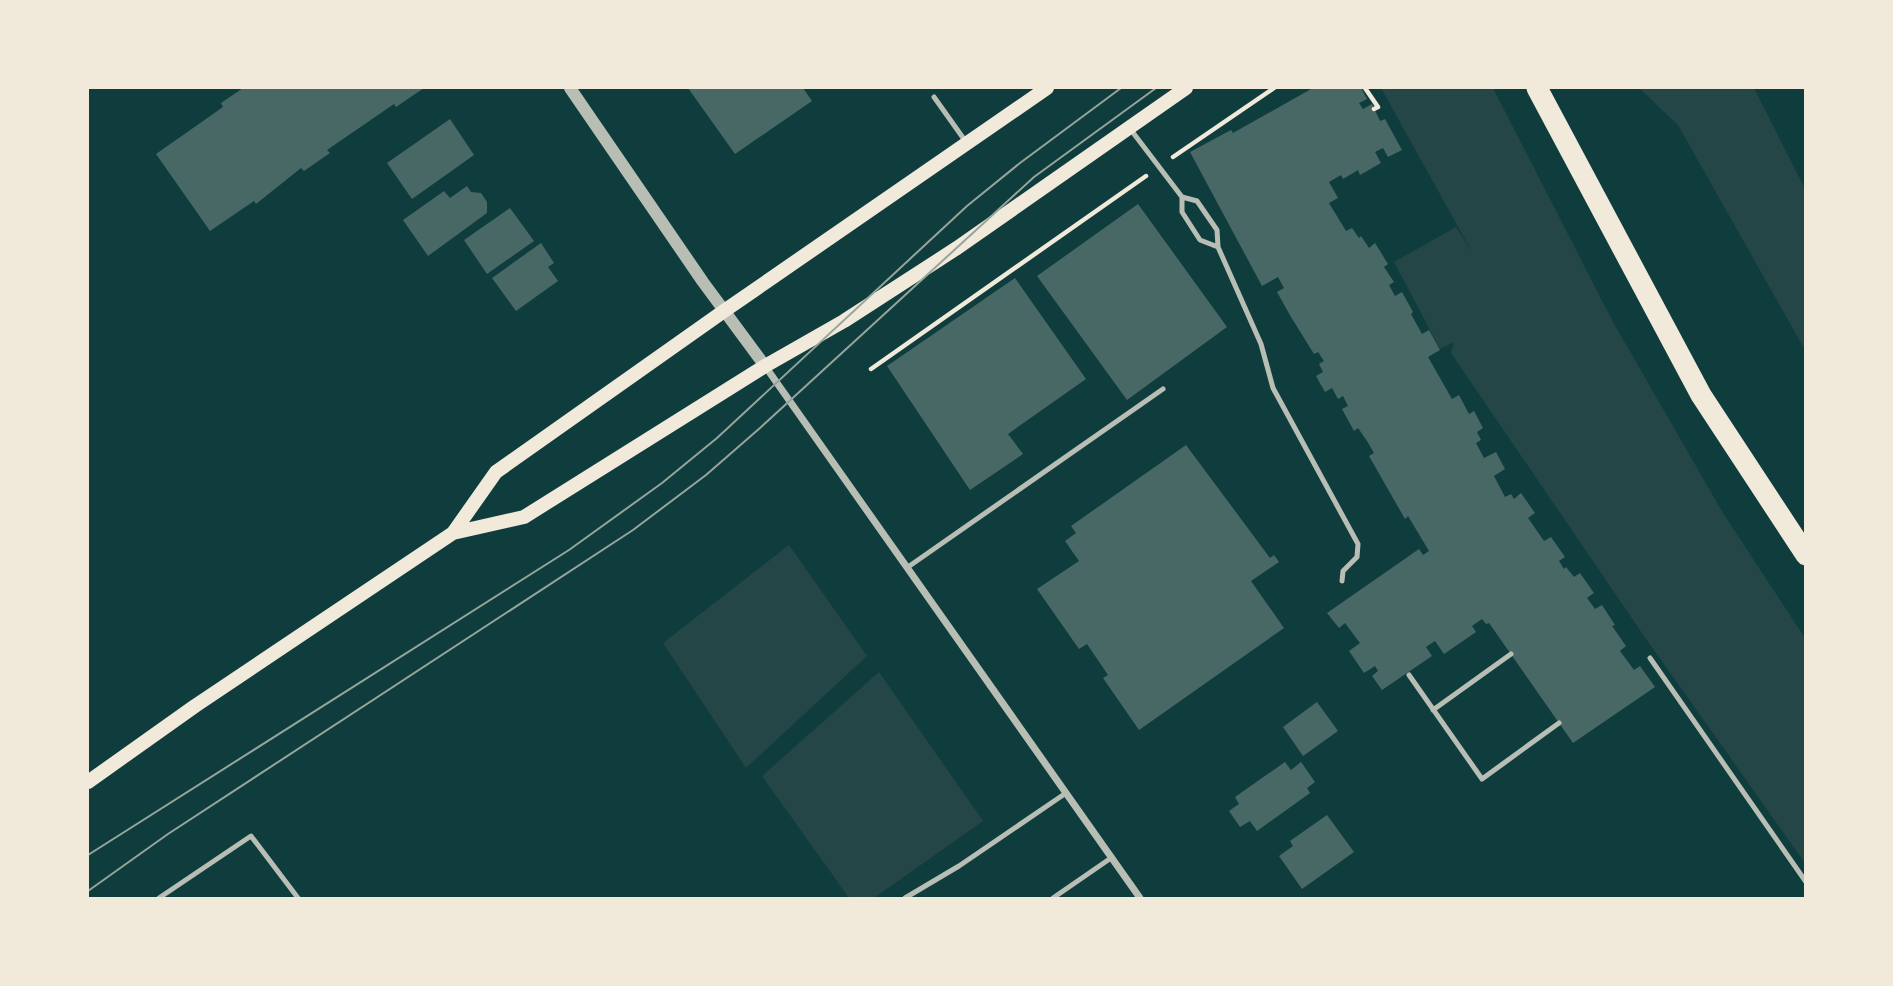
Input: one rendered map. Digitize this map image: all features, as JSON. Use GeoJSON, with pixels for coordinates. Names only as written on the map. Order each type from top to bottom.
{"type":"FeatureCollection","features":[{"type":"Feature","properties":{"kind":"highway"},"geometry":{"type":"LineString","coordinates":[[1537,88],[1701,395],[1805,555]]}},
{"type":"Feature","properties":{"kind":"main road"},"geometry":{"type":"LineString","coordinates":[[88,782],[195,706],[453,533],[496,472],[1047,88]]}},
{"type":"Feature","properties":{"kind":"main road"},"geometry":{"type":"LineString","coordinates":[[453,533],[524,517],[765,366],[844,321],[945,255],[1186,88]]}},
{"type":"Feature","properties":{"kind":"street"},"geometry":{"type":"LineString","coordinates":[[570,88],[724,311],[908,567],[1140,898]]}},
{"type":"Feature","properties":{"kind":"lane"},"geometry":{"type":"LineString","coordinates":[[934,97],[966,142]]}},
{"type":"Feature","properties":{"kind":"lane"},"geometry":{"type":"LineString","coordinates":[[1129,127],[1182,197],[1182,212],[1200,240],[1218,247]]}},
{"type":"Feature","properties":{"kind":"lane"},"geometry":{"type":"LineString","coordinates":[[1182,197],[1197,201],[1217,230],[1218,247],[1261,344],[1273,388],[1358,544],[1357,557],[1343,571],[1342,581]]}},
{"type":"Feature","properties":{"kind":"lane"},"geometry":{"type":"LineString","coordinates":[[908,567],[1163,389]]}},
{"type":"Feature","properties":{"kind":"lane"},"geometry":{"type":"LineString","coordinates":[[1433,710],[1511,654]]}},
{"type":"Feature","properties":{"kind":"lane"},"geometry":{"type":"LineString","coordinates":[[1650,658],[1805,882]]}},
{"type":"Feature","properties":{"kind":"lane"},"geometry":{"type":"LineString","coordinates":[[1409,675],[1482,779],[1559,723]]}},
{"type":"Feature","properties":{"kind":"lane"},"geometry":{"type":"LineString","coordinates":[[905,898],[959,866],[1066,793]]}},
{"type":"Feature","properties":{"kind":"lane"},"geometry":{"type":"LineString","coordinates":[[159,898],[251,836],[298,898]]}},
{"type":"Feature","properties":{"kind":"lane"},"geometry":{"type":"LineString","coordinates":[[1053,898],[1111,858]]}},
{"type":"Feature","properties":{"kind":"path"},"geometry":{"type":"LineString","coordinates":[[872,369],[1274,88]]}},
{"type":"Feature","properties":{"kind":"path"},"geometry":{"type":"LineString","coordinates":[[1365,88],[1378,107],[1374,109]]}},
{"type":"Feature","properties":{"kind":"shaded area"},"geometry":{"type":"Polygon","coordinates":[[[1381,88],[1493,88],[1613,322],[1723,513],[1805,638],[1805,863],[1644,636],[1451,353],[1454,342],[1440,349],[1394,262],[1456,227],[1472,252],[1381,88]]]}},
{"type":"Feature","properties":{"kind":"shaded area"},"geometry":{"type":"Polygon","coordinates":[[[1639,88],[1754,88],[1805,189],[1805,350],[1678,125],[1639,88]]]}},
{"type":"Feature","properties":{"kind":"shaded area"},"geometry":{"type":"Polygon","coordinates":[[[789,545],[867,656],[746,768],[663,643],[789,545]]]}},
{"type":"Feature","properties":{"kind":"shaded area"},"geometry":{"type":"Polygon","coordinates":[[[879,672],[983,821],[874,898],[849,898],[762,776],[879,672]]]}},
{"type":"Feature","properties":{"kind":"building"},"geometry":{"type":"Polygon","coordinates":[[[243,88],[424,88],[396,107],[394,104],[327,150],[330,153],[304,171],[301,168],[256,204],[254,201],[210,231],[156,154],[223,107],[221,103],[243,88]]]}},
{"type":"Feature","properties":{"kind":"building"},"geometry":{"type":"Polygon","coordinates":[[[688,88],[803,88],[812,101],[735,154],[688,88]]]}},
{"type":"Feature","properties":{"kind":"building"},"geometry":{"type":"Polygon","coordinates":[[[1310,88],[1361,88],[1367,99],[1359,103],[1363,109],[1372,104],[1380,121],[1385,119],[1402,150],[1388,157],[1383,148],[1375,152],[1381,163],[1360,175],[1358,170],[1343,179],[1341,175],[1329,182],[1338,198],[1329,203],[1346,231],[1352,228],[1369,248],[1375,243],[1388,264],[1384,267],[1394,282],[1389,285],[1395,296],[1402,292],[1422,334],[1429,330],[1440,350],[1428,357],[1452,399],[1459,395],[1469,414],[1474,411],[1483,428],[1477,432],[1481,440],[1476,443],[1484,458],[1496,452],[1505,469],[1494,476],[1505,497],[1511,494],[1514,499],[1521,493],[1535,513],[1528,518],[1544,541],[1551,537],[1565,557],[1559,561],[1564,569],[1566,567],[1574,577],[1580,573],[1594,593],[1587,598],[1595,609],[1602,605],[1626,646],[1620,651],[1634,670],[1640,666],[1655,687],[1573,743],[1489,623],[1486,624],[1482,619],[1472,626],[1476,632],[1444,654],[1435,641],[1426,647],[1432,656],[1382,690],[1372,676],[1378,671],[1375,666],[1364,673],[1349,651],[1360,643],[1345,623],[1339,628],[1327,613],[1419,549],[1423,555],[1429,551],[1408,516],[1405,519],[1369,456],[1374,453],[1367,441],[1358,428],[1354,431],[1342,409],[1348,406],[1343,396],[1338,399],[1332,388],[1325,392],[1316,376],[1323,372],[1319,364],[1324,361],[1318,352],[1314,354],[1277,292],[1284,288],[1278,277],[1262,286],[1190,152],[1231,130],[1233,133],[1310,88]]]}},
{"type":"Feature","properties":{"kind":"building"},"geometry":{"type":"Polygon","coordinates":[[[450,119],[474,155],[412,199],[387,163],[450,119]]]}},
{"type":"Feature","properties":{"kind":"building"},"geometry":{"type":"Polygon","coordinates":[[[467,186],[471,192],[481,193],[487,202],[487,213],[428,256],[403,220],[444,191],[450,198],[467,186]]]}},
{"type":"Feature","properties":{"kind":"building"},"geometry":{"type":"Polygon","coordinates":[[[1138,204],[1227,327],[1127,400],[1037,276],[1138,204]]]}},
{"type":"Feature","properties":{"kind":"building"},"geometry":{"type":"Polygon","coordinates":[[[510,208],[534,241],[487,274],[464,240],[510,208]]]}},
{"type":"Feature","properties":{"kind":"building"},"geometry":{"type":"Polygon","coordinates":[[[541,243],[554,263],[548,267],[558,281],[516,311],[492,278],[541,243]]]}},
{"type":"Feature","properties":{"kind":"building"},"geometry":{"type":"Polygon","coordinates":[[[1015,278],[1086,379],[1008,434],[1023,454],[970,490],[887,366],[1015,278]]]}},
{"type":"Feature","properties":{"kind":"building"},"geometry":{"type":"Polygon","coordinates":[[[1186,445],[1270,558],[1274,555],[1279,562],[1251,581],[1284,628],[1139,730],[1103,678],[1108,675],[1087,644],[1079,649],[1037,589],[1079,561],[1065,541],[1076,533],[1071,526],[1186,445]]]}},
{"type":"Feature","properties":{"kind":"building"},"geometry":{"type":"Polygon","coordinates":[[[1317,702],[1338,731],[1303,756],[1283,727],[1317,702]]]}},
{"type":"Feature","properties":{"kind":"building"},"geometry":{"type":"Polygon","coordinates":[[[1285,762],[1291,770],[1301,762],[1315,782],[1307,788],[1310,793],[1257,831],[1250,821],[1240,827],[1229,811],[1239,804],[1235,797],[1285,762]]]}},
{"type":"Feature","properties":{"kind":"building"},"geometry":{"type":"Polygon","coordinates":[[[1327,815],[1354,852],[1302,889],[1279,856],[1293,846],[1290,841],[1327,815]]]}},
{"type":"Feature","properties":{"kind":"tram line"},"geometry":{"type":"LineString","coordinates":[[88,855],[569,550],[662,483],[717,438],[967,206],[1121,88]]}},
{"type":"Feature","properties":{"kind":"tram line"},"geometry":{"type":"LineString","coordinates":[[88,891],[168,834],[633,530],[706,475],[760,428],[1034,177],[1156,88]]}}]}
